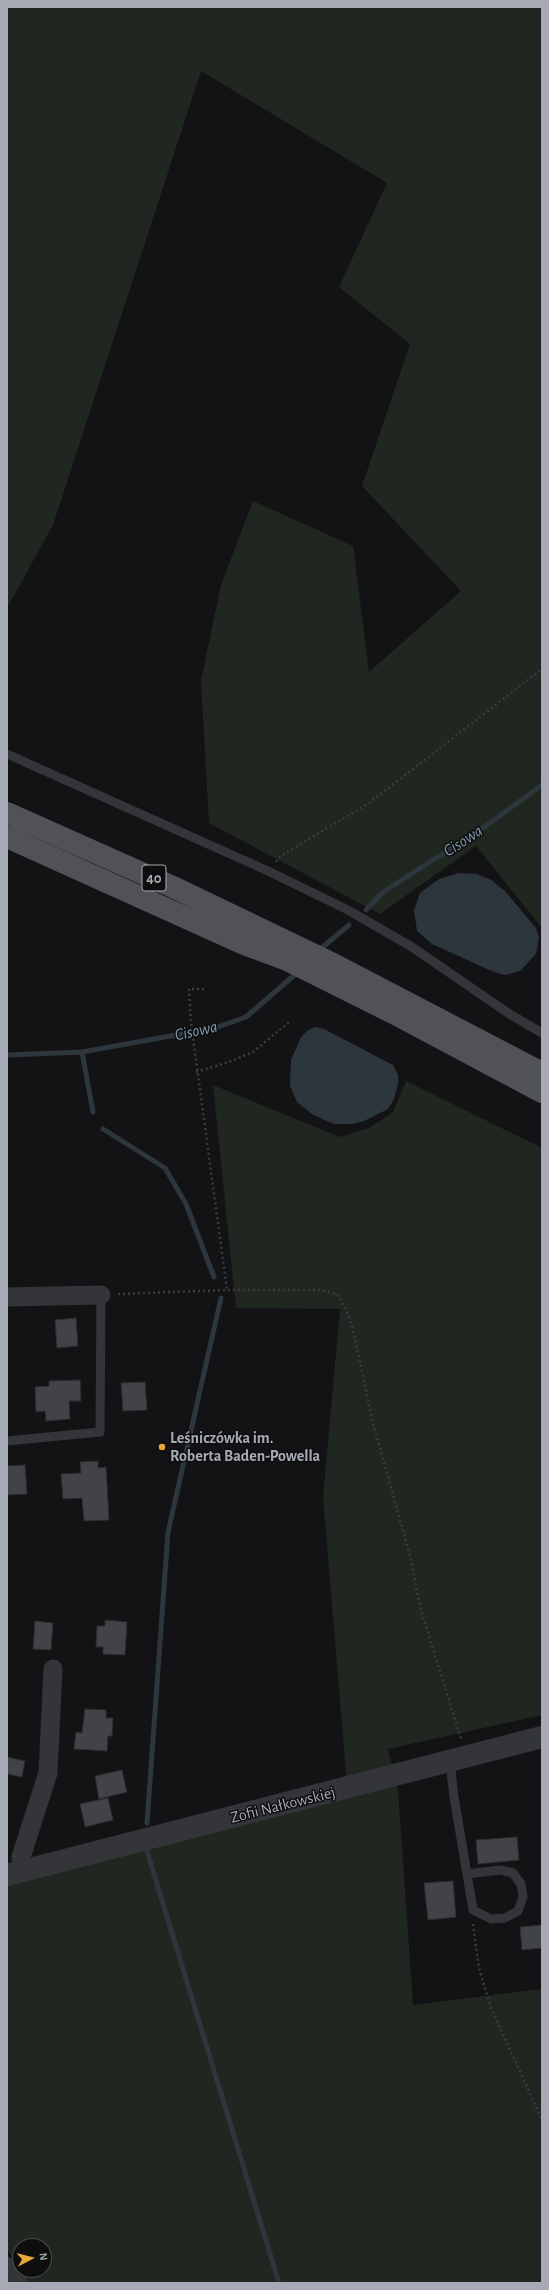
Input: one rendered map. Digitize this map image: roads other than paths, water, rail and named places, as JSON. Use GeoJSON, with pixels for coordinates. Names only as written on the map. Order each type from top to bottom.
{"type":"FeatureCollection","features":[{"type":"Feature","properties":{"kind":"main road","name":"40"},"geometry":{"type":"LineString","coordinates":[[7,813],[173,887],[293,954],[542,1073]]}},
{"type":"Feature","properties":{"kind":"main road","name":"40"},"geometry":{"type":"LineString","coordinates":[[7,837],[244,944],[293,954]]}},
{"type":"Feature","properties":{"kind":"main road","name":"40"},"geometry":{"type":"LineString","coordinates":[[329,971],[542,1092]]}},
{"type":"Feature","properties":{"kind":"street"},"geometry":{"type":"LineString","coordinates":[[7,1297],[102,1295]]}},
{"type":"Feature","properties":{"kind":"street","name":"Zofii Nałkowskiej"},"geometry":{"type":"LineString","coordinates":[[15,1873],[48,1773],[53,1669]]}},
{"type":"Feature","properties":{"kind":"street","name":"Zofii Nałkowskiej"},"geometry":{"type":"LineString","coordinates":[[15,1873],[542,1737]]}},
{"type":"Feature","properties":{"kind":"street"},"geometry":{"type":"LineString","coordinates":[[7,2266],[18,2283]]}},
{"type":"Feature","properties":{"kind":"lane"},"geometry":{"type":"LineString","coordinates":[[7,754],[268,871],[348,910],[412,947],[508,1013],[542,1033]]}},
{"type":"Feature","properties":{"kind":"lane"},"geometry":{"type":"LineString","coordinates":[[7,1441],[100,1432],[102,1295]]}},
{"type":"Feature","properties":{"kind":"lane"},"geometry":{"type":"LineString","coordinates":[[458,1759],[467,1874],[473,1910],[491,1919],[506,1918],[518,1911],[522,1898],[521,1884],[513,1873],[500,1870],[467,1874]]}},
{"type":"Feature","properties":{"kind":"waterway","name":"Cisowa"},"geometry":{"type":"LineString","coordinates":[[366,910],[383,892],[483,828],[542,785]]}},
{"type":"Feature","properties":{"kind":"waterway","name":"Cisowa"},"geometry":{"type":"LineString","coordinates":[[318,951],[349,925]]}},
{"type":"Feature","properties":{"kind":"waterway","name":"Cisowa"},"geometry":{"type":"LineString","coordinates":[[7,1055],[82,1052],[215,1028],[246,1017],[299,971]]}},
{"type":"Feature","properties":{"kind":"waterway"},"geometry":{"type":"LineString","coordinates":[[82,1052],[93,1112]]}},
{"type":"Feature","properties":{"kind":"waterway"},"geometry":{"type":"LineString","coordinates":[[103,1129],[165,1168],[186,1204],[214,1277]]}},
{"type":"Feature","properties":{"kind":"waterway"},"geometry":{"type":"LineString","coordinates":[[147,1823],[168,1532],[221,1298]]}},
{"type":"Feature","properties":{"kind":"waterway"},"geometry":{"type":"LineString","coordinates":[[146,1848],[279,2283]]}},
{"type":"Feature","properties":{"kind":"place","name":"Leśniczówka im. Roberta Baden-Powella"},"geometry":{"type":"Point","coordinates":[162,1447]}}]}
